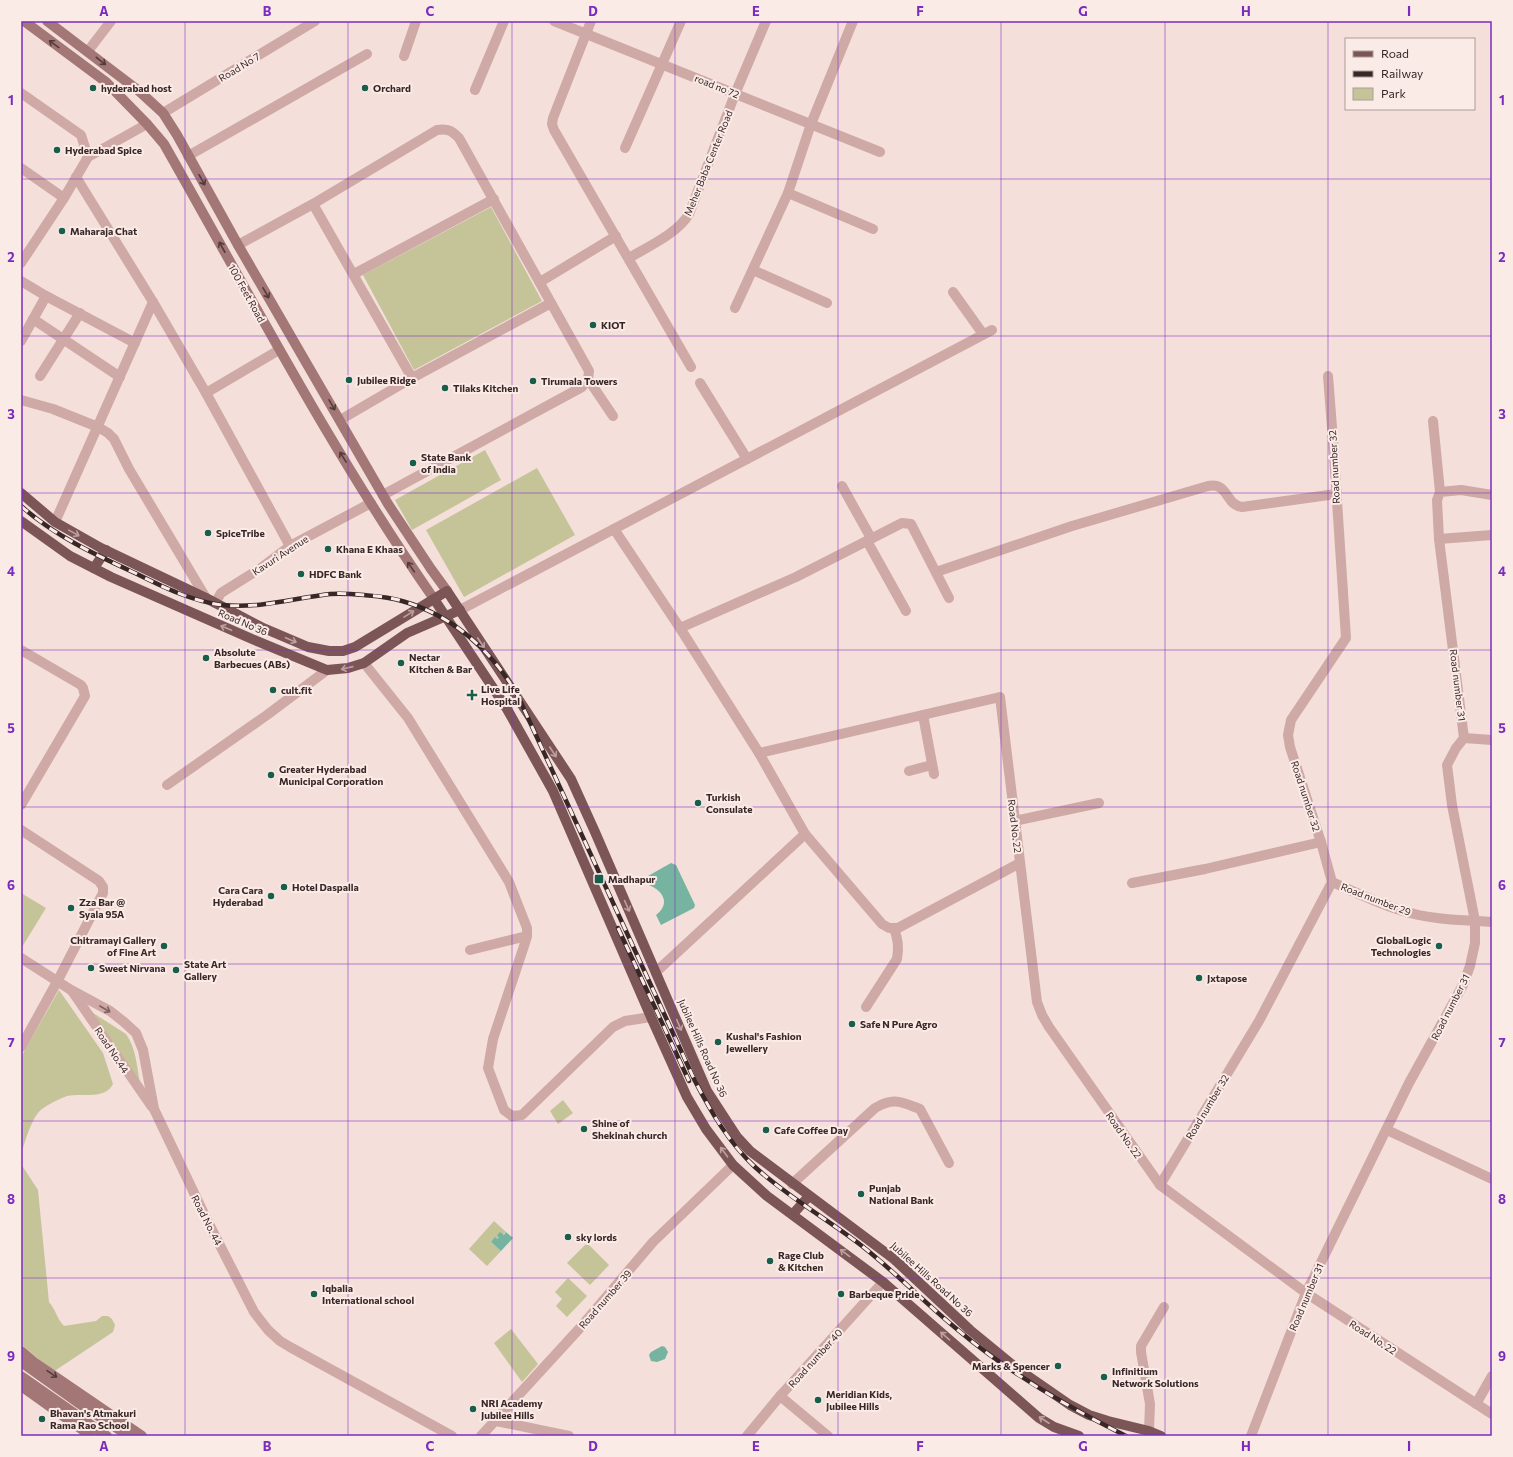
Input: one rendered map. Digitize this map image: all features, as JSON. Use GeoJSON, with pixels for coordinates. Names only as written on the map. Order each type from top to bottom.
{"type":"FeatureCollection","features":[{"type":"Feature","properties":{"kind":"main road","name":"100 Feet Road"},"geometry":{"type":"LineString","coordinates":[[24,21],[106,82],[147,124],[164,144],[328,434],[399,549],[434,599]]}},
{"type":"Feature","properties":{"kind":"main road","name":"100 Feet Road"},"geometry":{"type":"LineString","coordinates":[[47,21],[88,51],[163,113],[383,495],[447,592]]}},
{"type":"Feature","properties":{"kind":"main road"},"geometry":{"type":"LineString","coordinates":[[211,228],[225,220]]}},
{"type":"Feature","properties":{"kind":"main road","name":"Road No 36"},"geometry":{"type":"LineString","coordinates":[[21,493],[55,522],[106,550],[211,600],[261,627],[308,647],[329,651],[343,651],[355,647],[447,592]]}},
{"type":"Feature","properties":{"kind":"main road","name":"Road No 36"},"geometry":{"type":"LineString","coordinates":[[21,521],[70,556],[140,591],[327,670],[348,668],[364,662],[406,633],[460,610]]}},
{"type":"Feature","properties":{"kind":"main road"},"geometry":{"type":"LineString","coordinates":[[94,568],[106,550]]}},
{"type":"Feature","properties":{"kind":"main road","name":"Jubilee Hills Road No 36"},"geometry":{"type":"LineString","coordinates":[[447,592],[571,779],[707,1091],[737,1137],[750,1151],[792,1184],[894,1259],[970,1330],[1016,1368],[1064,1401],[1089,1415],[1149,1431],[1161,1436]]}},
{"type":"Feature","properties":{"kind":"main road"},"geometry":{"type":"LineString","coordinates":[[434,599],[507,709],[553,790],[687,1097],[706,1129],[733,1165],[767,1196],[883,1282],[1039,1418],[1054,1427],[1079,1436]]}},
{"type":"Feature","properties":{"kind":"main road"},"geometry":{"type":"LineString","coordinates":[[793,1214],[809,1196]]}},
{"type":"Feature","properties":{"kind":"main road"},"geometry":{"type":"LineString","coordinates":[[21,1351],[35,1363],[142,1436]]}},
{"type":"Feature","properties":{"kind":"main road"},"geometry":{"type":"LineString","coordinates":[[21,1362],[77,1402],[129,1436]]}},
{"type":"Feature","properties":{"kind":"main road"},"geometry":{"type":"LineString","coordinates":[[21,1376],[107,1436]]}},
{"type":"Feature","properties":{"kind":"main road"},"geometry":{"type":"LineString","coordinates":[[21,1386],[91,1436]]}},
{"type":"Feature","properties":{"kind":"street"},"geometry":{"type":"LineString","coordinates":[[88,51],[111,21]]}},
{"type":"Feature","properties":{"kind":"street"},"geometry":{"type":"LineString","coordinates":[[404,56],[416,21]]}},
{"type":"Feature","properties":{"kind":"street"},"geometry":{"type":"LineString","coordinates":[[475,90],[504,21]]}},
{"type":"Feature","properties":{"kind":"street","name":"road no 72"},"geometry":{"type":"LineString","coordinates":[[554,21],[880,152]]}},
{"type":"Feature","properties":{"kind":"street"},"geometry":{"type":"LineString","coordinates":[[592,21],[553,118],[552,124],[554,130],[691,367]]}},
{"type":"Feature","properties":{"kind":"street"},"geometry":{"type":"LineString","coordinates":[[625,148],[681,21]]}},
{"type":"Feature","properties":{"kind":"street","name":"Meher Baba Center Road"},"geometry":{"type":"LineString","coordinates":[[629,258],[676,229],[690,214],[735,94],[766,21]]}},
{"type":"Feature","properties":{"kind":"street"},"geometry":{"type":"LineString","coordinates":[[735,308],[788,193],[811,124],[853,21]]}},
{"type":"Feature","properties":{"kind":"street","name":"Road No 7"},"geometry":{"type":"LineString","coordinates":[[163,113],[307,22]]}},
{"type":"Feature","properties":{"kind":"street"},"geometry":{"type":"LineString","coordinates":[[188,156],[367,54]]}},
{"type":"Feature","properties":{"kind":"street"},"geometry":{"type":"LineString","coordinates":[[21,93],[81,135],[88,157]]}},
{"type":"Feature","properties":{"kind":"street"},"geometry":{"type":"LineString","coordinates":[[21,263],[64,198],[88,157],[147,124]]}},
{"type":"Feature","properties":{"kind":"street"},"geometry":{"type":"LineString","coordinates":[[238,245],[313,204],[437,130],[446,129],[459,138],[589,371],[588,379],[582,386],[383,495]]}},
{"type":"Feature","properties":{"kind":"street"},"geometry":{"type":"LineString","coordinates":[[21,168],[64,198]]}},
{"type":"Feature","properties":{"kind":"street"},"geometry":{"type":"LineString","coordinates":[[76,177],[153,302],[206,393],[290,546]]}},
{"type":"Feature","properties":{"kind":"street"},"geometry":{"type":"LineString","coordinates":[[788,193],[873,229]]}},
{"type":"Feature","properties":{"kind":"street"},"geometry":{"type":"LineString","coordinates":[[354,274],[494,199]]}},
{"type":"Feature","properties":{"kind":"street"},"geometry":{"type":"LineString","coordinates":[[313,204],[412,378]]}},
{"type":"Feature","properties":{"kind":"street"},"geometry":{"type":"LineString","coordinates":[[540,282],[616,236]]}},
{"type":"Feature","properties":{"kind":"street"},"geometry":{"type":"LineString","coordinates":[[753,270],[827,303]]}},
{"type":"Feature","properties":{"kind":"street"},"geometry":{"type":"LineString","coordinates":[[21,280],[46,296],[135,343]]}},
{"type":"Feature","properties":{"kind":"street"},"geometry":{"type":"LineString","coordinates":[[460,610],[988,332],[953,292]]}},
{"type":"Feature","properties":{"kind":"street"},"geometry":{"type":"LineString","coordinates":[[21,341],[46,296]]}},
{"type":"Feature","properties":{"kind":"street"},"geometry":{"type":"LineString","coordinates":[[55,522],[153,302]]}},
{"type":"Feature","properties":{"kind":"street"},"geometry":{"type":"LineString","coordinates":[[340,420],[412,378],[551,303]]}},
{"type":"Feature","properties":{"kind":"street"},"geometry":{"type":"LineString","coordinates":[[40,376],[80,313]]}},
{"type":"Feature","properties":{"kind":"street"},"geometry":{"type":"LineString","coordinates":[[33,318],[120,377]]}},
{"type":"Feature","properties":{"kind":"street"},"geometry":{"type":"LineString","coordinates":[[206,393],[280,350]]}},
{"type":"Feature","properties":{"kind":"street","name":"Road number 32"},"geometry":{"type":"LineString","coordinates":[[1160,1185],[1259,1021],[1332,882],[1321,842],[1290,746],[1288,735],[1291,720],[1346,638],[1328,376]]}},
{"type":"Feature","properties":{"kind":"street"},"geometry":{"type":"LineString","coordinates":[[588,379],[613,416]]}},
{"type":"Feature","properties":{"kind":"street"},"geometry":{"type":"LineString","coordinates":[[700,382],[747,459]]}},
{"type":"Feature","properties":{"kind":"street"},"geometry":{"type":"LineString","coordinates":[[21,400],[53,409],[98,427],[114,439],[129,469],[211,600]]}},
{"type":"Feature","properties":{"kind":"street","name":"Road number 31"},"geometry":{"type":"LineString","coordinates":[[1251,1436],[1306,1292],[1409,1083],[1463,985],[1470,966],[1475,943],[1475,921],[1452,804],[1447,764],[1456,748],[1464,738],[1439,538],[1439,496],[1433,421]]}},
{"type":"Feature","properties":{"kind":"street"},"geometry":{"type":"LineString","coordinates":[[936,572],[1072,526],[1208,486],[1215,485],[1221,487],[1234,504],[1242,507],[1336,494]]}},
{"type":"Feature","properties":{"kind":"street"},"geometry":{"type":"LineString","coordinates":[[842,486],[906,611]]}},
{"type":"Feature","properties":{"kind":"street"},"geometry":{"type":"LineString","coordinates":[[1439,496],[1461,490],[1492,495]]}},
{"type":"Feature","properties":{"kind":"street","name":"Kavuri Avenue"},"geometry":{"type":"LineString","coordinates":[[211,600],[261,568],[290,546],[371,503]]}},
{"type":"Feature","properties":{"kind":"street"},"geometry":{"type":"LineString","coordinates":[[680,628],[796,577],[902,523],[911,524],[949,598]]}},
{"type":"Feature","properties":{"kind":"street"},"geometry":{"type":"LineString","coordinates":[[614,530],[680,628],[759,753],[805,834],[882,924],[889,928],[898,928],[1020,863]]}},
{"type":"Feature","properties":{"kind":"street"},"geometry":{"type":"LineString","coordinates":[[1439,538],[1492,535]]}},
{"type":"Feature","properties":{"kind":"street"},"geometry":{"type":"LineString","coordinates":[[21,650],[81,685],[85,693],[85,696],[21,805]]}},
{"type":"Feature","properties":{"kind":"street"},"geometry":{"type":"LineString","coordinates":[[364,662],[408,718],[509,882],[527,928],[527,936],[493,1039],[488,1068],[504,1110],[508,1114],[516,1116],[522,1115],[614,1027],[625,1021],[651,1017]]}},
{"type":"Feature","properties":{"kind":"street"},"geometry":{"type":"LineString","coordinates":[[167,785],[327,670]]}},
{"type":"Feature","properties":{"kind":"street","name":"Road No. 22"},"geometry":{"type":"LineString","coordinates":[[923,715],[1000,697],[1037,1002],[1042,1015],[1057,1039],[1160,1185],[1306,1292],[1492,1414]]}},
{"type":"Feature","properties":{"kind":"street"},"geometry":{"type":"LineString","coordinates":[[759,753],[923,715],[933,769],[909,771]]}},
{"type":"Feature","properties":{"kind":"street"},"geometry":{"type":"LineString","coordinates":[[1464,738],[1492,740]]}},
{"type":"Feature","properties":{"kind":"street"},"geometry":{"type":"LineString","coordinates":[[1014,821],[1098,803]]}},
{"type":"Feature","properties":{"kind":"street"},"geometry":{"type":"LineString","coordinates":[[21,830],[94,877],[103,887],[103,893],[21,1047]]}},
{"type":"Feature","properties":{"kind":"street"},"geometry":{"type":"LineString","coordinates":[[656,972],[805,834]]}},
{"type":"Feature","properties":{"kind":"street"},"geometry":{"type":"LineString","coordinates":[[1132,883],[1205,869],[1321,842]]}},
{"type":"Feature","properties":{"kind":"street","name":"Road number 29"},"geometry":{"type":"LineString","coordinates":[[1332,882],[1403,911],[1431,917],[1492,922]]}},
{"type":"Feature","properties":{"kind":"street"},"geometry":{"type":"LineString","coordinates":[[866,1007],[897,959],[899,950],[894,928]]}},
{"type":"Feature","properties":{"kind":"street"},"geometry":{"type":"LineString","coordinates":[[470,950],[527,936]]}},
{"type":"Feature","properties":{"kind":"street","name":"Road No. 44"},"geometry":{"type":"LineString","coordinates":[[21,958],[58,980],[71,990],[110,1011],[136,1033],[143,1050],[154,1109],[205,1216],[254,1312],[268,1330],[290,1346],[452,1436]]}},
{"type":"Feature","properties":{"kind":"street","name":"Road No.44"},"geometry":{"type":"LineString","coordinates":[[71,990],[136,1086],[154,1109]]}},
{"type":"Feature","properties":{"kind":"street"},"geometry":{"type":"LineString","coordinates":[[792,1184],[874,1108],[885,1102],[898,1101],[920,1109],[949,1163]]}},
{"type":"Feature","properties":{"kind":"street"},"geometry":{"type":"LineString","coordinates":[[1387,1130],[1492,1179]]}},
{"type":"Feature","properties":{"kind":"street","name":"Road number 39"},"geometry":{"type":"LineString","coordinates":[[481,1436],[585,1323],[654,1242],[733,1165]]}},
{"type":"Feature","properties":{"kind":"street","name":"Road number 40"},"geometry":{"type":"LineString","coordinates":[[747,1436],[780,1396],[883,1282]]}},
{"type":"Feature","properties":{"kind":"street"},"geometry":{"type":"LineString","coordinates":[[1149,1431],[1150,1404],[1141,1346],[1164,1307]]}},
{"type":"Feature","properties":{"kind":"street"},"geometry":{"type":"LineString","coordinates":[[1476,1404],[1492,1376]]}},
{"type":"Feature","properties":{"kind":"street"},"geometry":{"type":"LineString","coordinates":[[780,1396],[828,1436]]}},
{"type":"Feature","properties":{"kind":"street"},"geometry":{"type":"LineString","coordinates":[[496,1421],[569,1436]]}},
{"type":"Feature","properties":{"kind":"green space"},"geometry":{"type":"Polygon","coordinates":[[[491,207],[542,301],[414,370],[363,275],[491,207]]]}},
{"type":"Feature","properties":{"kind":"green space"},"geometry":{"type":"Polygon","coordinates":[[[485,450],[501,480],[412,530],[395,500],[485,450]]]}},
{"type":"Feature","properties":{"kind":"green space"},"geometry":{"type":"Polygon","coordinates":[[[537,468],[575,535],[464,597],[426,530],[537,468]]]}},
{"type":"Feature","properties":{"kind":"green space"},"geometry":{"type":"Polygon","coordinates":[[[21,893],[46,908],[22,947],[21,946],[21,893]]]}},
{"type":"Feature","properties":{"kind":"green space"},"geometry":{"type":"Polygon","coordinates":[[[59,990],[103,1053],[113,1084],[105,1092],[99,1094],[67,1096],[38,1112],[32,1123],[21,1154],[21,1057],[59,990]]]}},
{"type":"Feature","properties":{"kind":"green space"},"geometry":{"type":"Polygon","coordinates":[[[90,1011],[126,1034],[134,1051],[140,1083],[90,1011]]]}},
{"type":"Feature","properties":{"kind":"green space"},"geometry":{"type":"Polygon","coordinates":[[[563,1100],[573,1113],[558,1124],[550,1111],[563,1100]]]}},
{"type":"Feature","properties":{"kind":"green space"},"geometry":{"type":"Polygon","coordinates":[[[21,1164],[38,1190],[49,1302],[64,1326],[96,1321],[102,1316],[108,1316],[112,1319],[115,1325],[113,1332],[53,1372],[21,1344],[21,1164]]]}},
{"type":"Feature","properties":{"kind":"green space"},"geometry":{"type":"Polygon","coordinates":[[[494,1221],[506,1232],[497,1240],[491,1242],[501,1251],[487,1266],[469,1249],[494,1221]]]}},
{"type":"Feature","properties":{"kind":"green space"},"geometry":{"type":"Polygon","coordinates":[[[587,1243],[609,1265],[590,1285],[567,1263],[587,1243]]]}},
{"type":"Feature","properties":{"kind":"green space"},"geometry":{"type":"Polygon","coordinates":[[[568,1278],[587,1296],[567,1317],[556,1306],[562,1299],[555,1292],[568,1278]]]}},
{"type":"Feature","properties":{"kind":"green space"},"geometry":{"type":"Polygon","coordinates":[[[511,1329],[538,1364],[522,1382],[494,1343],[511,1329]]]}},
{"type":"Feature","properties":{"kind":"shaded area"},"geometry":{"type":"Polygon","coordinates":[[[671,863],[676,865],[695,905],[694,908],[661,925],[656,915],[663,906],[663,897],[657,889],[646,884],[645,880],[648,876],[671,863]]]}},
{"type":"Feature","properties":{"kind":"shaded area"},"geometry":{"type":"Polygon","coordinates":[[[500,1232],[504,1235],[506,1232],[513,1238],[501,1251],[491,1242],[495,1237],[497,1239],[499,1238],[497,1235],[500,1232]]]}},
{"type":"Feature","properties":{"kind":"shaded area"},"geometry":{"type":"Polygon","coordinates":[[[662,1346],[665,1347],[668,1352],[665,1359],[657,1362],[651,1361],[649,1355],[651,1352],[662,1346]]]}},
{"type":"Feature","properties":{"kind":"railway"},"geometry":{"type":"LineString","coordinates":[[21,506],[34,517],[75,544],[188,597],[211,603],[236,606],[250,606],[334,594],[383,597],[420,607],[454,625],[468,636],[495,663],[517,694],[695,1081],[714,1116],[737,1148],[768,1178],[862,1246],[977,1346],[1018,1375],[1060,1401],[1126,1436]]}},
{"type":"Feature","properties":{"kind":"railway"},"geometry":{"type":"LineString","coordinates":[[618,928],[689,1081]]}},
{"type":"Feature","properties":{"kind":"place","name":"hyderabad host"},"geometry":{"type":"Point","coordinates":[93,88]}},
{"type":"Feature","properties":{"kind":"place","name":"Orchard"},"geometry":{"type":"Point","coordinates":[365,88]}},
{"type":"Feature","properties":{"kind":"place","name":"Hyderabad Spice"},"geometry":{"type":"Point","coordinates":[57,150]}},
{"type":"Feature","properties":{"kind":"place","name":"Maharaja Chat"},"geometry":{"type":"Point","coordinates":[62,231]}},
{"type":"Feature","properties":{"kind":"place","name":"KIOT"},"geometry":{"type":"Point","coordinates":[593,325]}},
{"type":"Feature","properties":{"kind":"place","name":"Jubilee Ridge"},"geometry":{"type":"Point","coordinates":[349,380]}},
{"type":"Feature","properties":{"kind":"place","name":"Tirumala Towers"},"geometry":{"type":"Point","coordinates":[533,381]}},
{"type":"Feature","properties":{"kind":"place","name":"Tilaks Kitchen"},"geometry":{"type":"Point","coordinates":[445,388]}},
{"type":"Feature","properties":{"kind":"place","name":"State Bank of India"},"geometry":{"type":"Point","coordinates":[413,463]}},
{"type":"Feature","properties":{"kind":"place","name":"SpiceTribe"},"geometry":{"type":"Point","coordinates":[208,533]}},
{"type":"Feature","properties":{"kind":"place","name":"Khana E Khaas"},"geometry":{"type":"Point","coordinates":[328,549]}},
{"type":"Feature","properties":{"kind":"place","name":"HDFC Bank"},"geometry":{"type":"Point","coordinates":[301,574]}},
{"type":"Feature","properties":{"kind":"place","name":"Absolute Barbecues (ABs)"},"geometry":{"type":"Point","coordinates":[206,658]}},
{"type":"Feature","properties":{"kind":"place","name":"Nectar Kitchen & Bar"},"geometry":{"type":"Point","coordinates":[401,663]}},
{"type":"Feature","properties":{"kind":"place","name":"cult.fit"},"geometry":{"type":"Point","coordinates":[273,690]}},
{"type":"Feature","properties":{"kind":"place","name":"Live Life Hospital"},"geometry":{"type":"Point","coordinates":[472,695]}},
{"type":"Feature","properties":{"kind":"place","name":"Greater Hyderabad Municipal Corporation"},"geometry":{"type":"Point","coordinates":[271,775]}},
{"type":"Feature","properties":{"kind":"place","name":"Turkish Consulate"},"geometry":{"type":"Point","coordinates":[698,803]}},
{"type":"Feature","properties":{"kind":"place","name":"Madhapur"},"geometry":{"type":"Point","coordinates":[599,879]}},
{"type":"Feature","properties":{"kind":"place","name":"Hotel Daspalla"},"geometry":{"type":"Point","coordinates":[284,887]}},
{"type":"Feature","properties":{"kind":"place","name":"Cara Cara Hyderabad"},"geometry":{"type":"Point","coordinates":[271,896]}},
{"type":"Feature","properties":{"kind":"place","name":"Zza Bar @ Syala 95A"},"geometry":{"type":"Point","coordinates":[71,908]}},
{"type":"Feature","properties":{"kind":"place","name":"Chitramayi Gallery of Fine Art"},"geometry":{"type":"Point","coordinates":[164,946]}},
{"type":"Feature","properties":{"kind":"place","name":"GlobalLogic Technologies"},"geometry":{"type":"Point","coordinates":[1439,946]}},
{"type":"Feature","properties":{"kind":"place","name":"Sweet Nirvana"},"geometry":{"type":"Point","coordinates":[91,968]}},
{"type":"Feature","properties":{"kind":"place","name":"State Art Gallery"},"geometry":{"type":"Point","coordinates":[176,970]}},
{"type":"Feature","properties":{"kind":"place","name":"Jxtapose"},"geometry":{"type":"Point","coordinates":[1199,978]}},
{"type":"Feature","properties":{"kind":"place","name":"Safe N Pure Agro"},"geometry":{"type":"Point","coordinates":[852,1024]}},
{"type":"Feature","properties":{"kind":"place","name":"Kushal's Fashion Jewellery"},"geometry":{"type":"Point","coordinates":[718,1042]}},
{"type":"Feature","properties":{"kind":"place","name":"Shine of Shekinah church"},"geometry":{"type":"Point","coordinates":[584,1129]}},
{"type":"Feature","properties":{"kind":"place","name":"Cafe Coffee Day"},"geometry":{"type":"Point","coordinates":[766,1130]}},
{"type":"Feature","properties":{"kind":"place","name":"Punjab National Bank"},"geometry":{"type":"Point","coordinates":[861,1194]}},
{"type":"Feature","properties":{"kind":"place","name":"sky lords"},"geometry":{"type":"Point","coordinates":[568,1237]}},
{"type":"Feature","properties":{"kind":"place","name":"Rage Club & Kitchen"},"geometry":{"type":"Point","coordinates":[770,1261]}},
{"type":"Feature","properties":{"kind":"place","name":"Iqbalia International school"},"geometry":{"type":"Point","coordinates":[314,1294]}},
{"type":"Feature","properties":{"kind":"place","name":"Barbeque Pride"},"geometry":{"type":"Point","coordinates":[841,1294]}},
{"type":"Feature","properties":{"kind":"place","name":"Marks & Spencer"},"geometry":{"type":"Point","coordinates":[1058,1366]}},
{"type":"Feature","properties":{"kind":"place","name":"Infinitium Network Solutions"},"geometry":{"type":"Point","coordinates":[1104,1377]}},
{"type":"Feature","properties":{"kind":"place","name":"Meridian Kids, Jubilee Hills"},"geometry":{"type":"Point","coordinates":[818,1400]}},
{"type":"Feature","properties":{"kind":"place","name":"NRI Academy Jubilee Hills"},"geometry":{"type":"Point","coordinates":[473,1409]}},
{"type":"Feature","properties":{"kind":"place","name":"Bhavan's Atmakuri Rama Rao School"},"geometry":{"type":"Point","coordinates":[42,1419]}}]}
